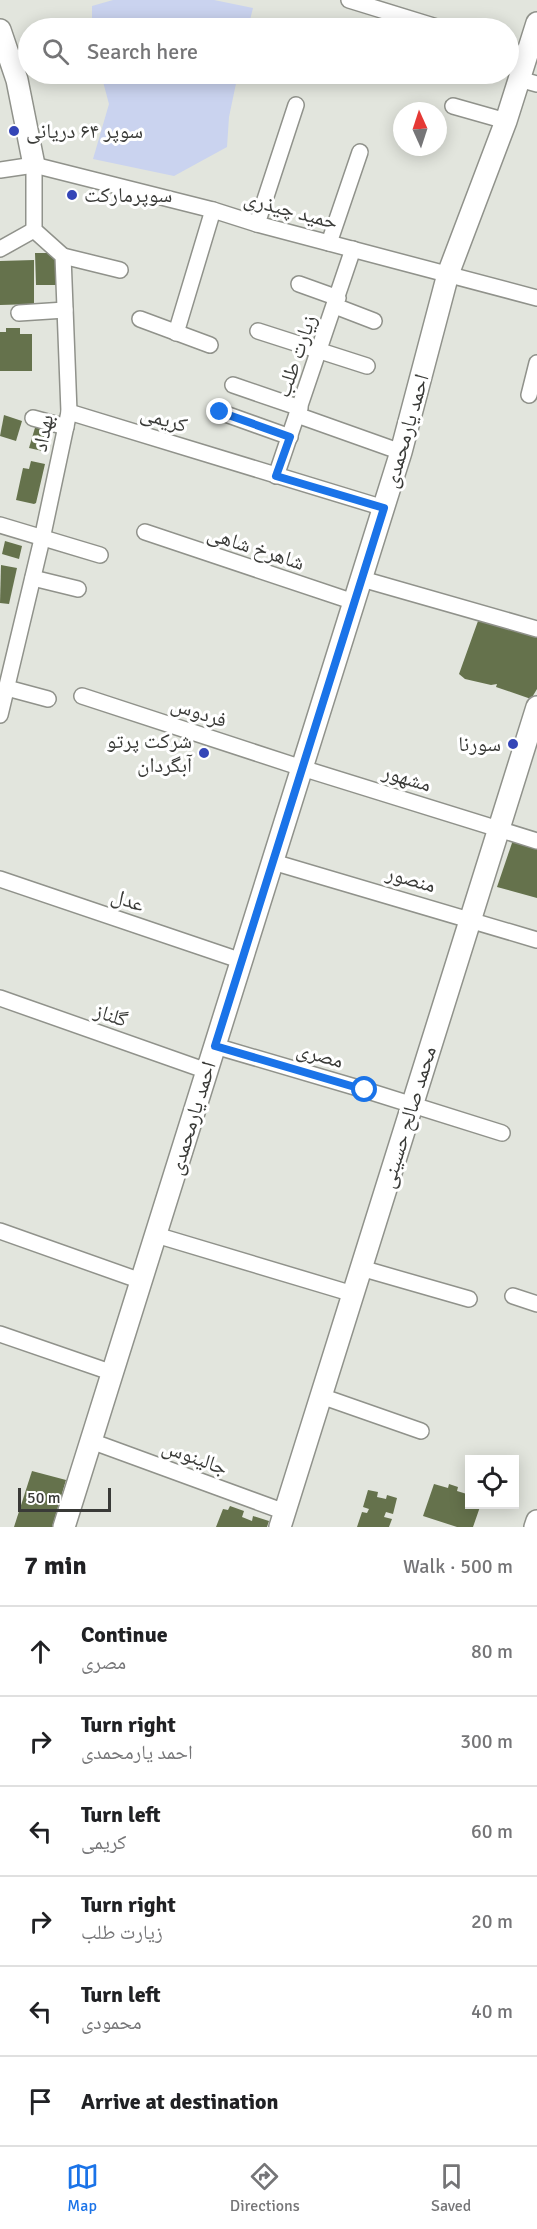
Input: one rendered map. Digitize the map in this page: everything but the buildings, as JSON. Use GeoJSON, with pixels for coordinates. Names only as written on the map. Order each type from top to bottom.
{"type":"FeatureCollection","features":[{"type":"Feature","properties":{"kind":"street"},"geometry":{"type":"LineString","coordinates":[[349,0],[408,18]]}},
{"type":"Feature","properties":{"kind":"street","name":"احمد یارمحمدی"},"geometry":{"type":"LineString","coordinates":[[519,51],[537,23]]}},
{"type":"Feature","properties":{"kind":"street"},"geometry":{"type":"LineString","coordinates":[[0,30],[17,80],[33,165],[34,230],[63,256],[120,270]]}},
{"type":"Feature","properties":{"kind":"street","name":"احمد یارمحمدی"},"geometry":{"type":"LineString","coordinates":[[69,1526],[112,1373],[401,452],[448,274],[506,121],[528,82],[519,56]]}},
{"type":"Feature","properties":{"kind":"street"},"geometry":{"type":"LineString","coordinates":[[257,224],[296,105]]}},
{"type":"Feature","properties":{"kind":"street"},"geometry":{"type":"LineString","coordinates":[[453,106],[506,121]]}},
{"type":"Feature","properties":{"kind":"street"},"geometry":{"type":"LineString","coordinates":[[329,243],[360,152]]}},
{"type":"Feature","properties":{"kind":"street"},"geometry":{"type":"LineString","coordinates":[[0,170],[33,165]]}},
{"type":"Feature","properties":{"kind":"street","name":"حمید چیذری"},"geometry":{"type":"LineString","coordinates":[[33,165],[213,210],[257,224],[537,298]]}},
{"type":"Feature","properties":{"kind":"street"},"geometry":{"type":"LineString","coordinates":[[176,333],[213,210]]}},
{"type":"Feature","properties":{"kind":"street"},"geometry":{"type":"LineString","coordinates":[[0,249],[34,230]]}},
{"type":"Feature","properties":{"kind":"street","name":"زیارت طلب"},"geometry":{"type":"LineString","coordinates":[[276,476],[337,302],[353,249]]}},
{"type":"Feature","properties":{"kind":"street","name":"بهداد"},"geometry":{"type":"LineString","coordinates":[[1,707],[33,578],[67,420],[63,256]]}},
{"type":"Feature","properties":{"kind":"street"},"geometry":{"type":"LineString","coordinates":[[299,284],[375,321]]}},
{"type":"Feature","properties":{"kind":"street"},"geometry":{"type":"LineString","coordinates":[[20,313],[66,310]]}},
{"type":"Feature","properties":{"kind":"street"},"geometry":{"type":"LineString","coordinates":[[140,319],[210,345]]}},
{"type":"Feature","properties":{"kind":"street"},"geometry":{"type":"LineString","coordinates":[[258,331],[367,366]]}},
{"type":"Feature","properties":{"kind":"street"},"geometry":{"type":"LineString","coordinates":[[529,395],[537,363]]}},
{"type":"Feature","properties":{"kind":"street"},"geometry":{"type":"LineString","coordinates":[[233,385],[401,452]]}},
{"type":"Feature","properties":{"kind":"street"},"geometry":{"type":"LineString","coordinates":[[220,412],[290,437]]}},
{"type":"Feature","properties":{"kind":"street","name":"کریمی"},"geometry":{"type":"LineString","coordinates":[[33,418],[67,420],[276,476],[384,508]]}},
{"type":"Feature","properties":{"kind":"street"},"geometry":{"type":"LineString","coordinates":[[0,525],[100,555]]}},
{"type":"Feature","properties":{"kind":"street","name":"شاهرخ شاهی"},"geometry":{"type":"LineString","coordinates":[[145,532],[354,602]]}},
{"type":"Feature","properties":{"kind":"street"},"geometry":{"type":"LineString","coordinates":[[33,578],[78,589]]}},
{"type":"Feature","properties":{"kind":"street"},"geometry":{"type":"LineString","coordinates":[[362,579],[537,629]]}},
{"type":"Feature","properties":{"kind":"street"},"geometry":{"type":"LineString","coordinates":[[7,688],[48,699]]}},
{"type":"Feature","properties":{"kind":"street","name":"فردوس"},"geometry":{"type":"LineString","coordinates":[[82,696],[302,768]]}},
{"type":"Feature","properties":{"kind":"street","name":"محمد صالح حسینی"},"geometry":{"type":"LineString","coordinates":[[282,1520],[537,707]]}},
{"type":"Feature","properties":{"kind":"street","name":"مشهور"},"geometry":{"type":"LineString","coordinates":[[302,768],[537,841]]}},
{"type":"Feature","properties":{"kind":"street","name":"منصور"},"geometry":{"type":"LineString","coordinates":[[273,862],[537,939]]}},
{"type":"Feature","properties":{"kind":"street","name":"عدل"},"geometry":{"type":"LineString","coordinates":[[0,879],[242,961]]}},
{"type":"Feature","properties":{"kind":"street","name":"گلناز"},"geometry":{"type":"LineString","coordinates":[[0,998],[207,1071]]}},
{"type":"Feature","properties":{"kind":"street","name":"مصری"},"geometry":{"type":"LineString","coordinates":[[215,1046],[502,1133]]}},
{"type":"Feature","properties":{"kind":"street"},"geometry":{"type":"LineString","coordinates":[[0,1231],[141,1281]]}},
{"type":"Feature","properties":{"kind":"street"},"geometry":{"type":"LineString","coordinates":[[156,1235],[353,1294]]}},
{"type":"Feature","properties":{"kind":"street"},"geometry":{"type":"LineString","coordinates":[[361,1268],[469,1299]]}},
{"type":"Feature","properties":{"kind":"street"},"geometry":{"type":"LineString","coordinates":[[513,1296],[537,1304]]}},
{"type":"Feature","properties":{"kind":"street"},"geometry":{"type":"LineString","coordinates":[[0,1334],[112,1373]]}},
{"type":"Feature","properties":{"kind":"street"},"geometry":{"type":"LineString","coordinates":[[321,1396],[420,1431]]}},
{"type":"Feature","properties":{"kind":"street","name":"جالینوس"},"geometry":{"type":"LineString","coordinates":[[91,1442],[282,1520]]}},
{"type":"Feature","properties":{"kind":"street"},"geometry":{"type":"LineString","coordinates":[[535,1527],[537,1521]]}},
{"type":"Feature","properties":{"kind":"shaded area"},"geometry":{"type":"Polygon","coordinates":[[[113,0],[214,0],[253,8],[250,18],[92,18],[92,6],[113,0]]]}},
{"type":"Feature","properties":{"kind":"shaded area"},"geometry":{"type":"Polygon","coordinates":[[[104,84],[236,84],[229,117],[227,147],[174,176],[93,159],[109,104],[104,84]]]}},
{"type":"Feature","properties":{"kind":"place","name":"سوپر ۶۴ دریانی"},"geometry":{"type":"Point","coordinates":[14,131]}},
{"type":"Feature","properties":{"kind":"place","name":"سوپرمارکت"},"geometry":{"type":"Point","coordinates":[72,195]}},
{"type":"Feature","properties":{"kind":"place","name":"سورنا"},"geometry":{"type":"Point","coordinates":[513,744]}},
{"type":"Feature","properties":{"kind":"place","name":"شرکت پرتو آبگردان"},"geometry":{"type":"Point","coordinates":[204,753]}},
{"type":"Feature","properties":{"kind":"route"},"geometry":{"type":"LineString","coordinates":[[220,412],[290,437],[276,476],[384,508],[215,1046],[365,1090]]}}]}
